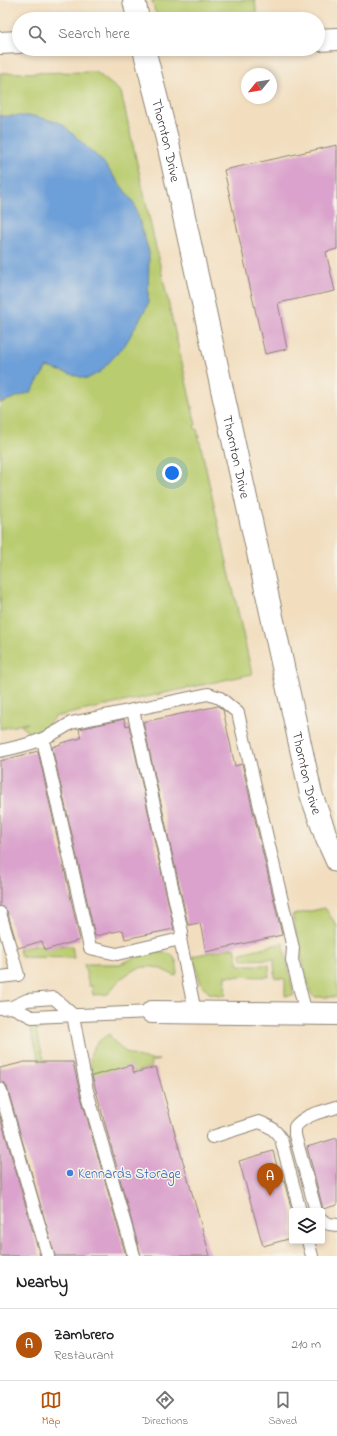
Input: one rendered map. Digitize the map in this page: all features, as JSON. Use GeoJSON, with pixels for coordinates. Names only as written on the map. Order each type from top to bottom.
{"type":"FeatureCollection","features":[{"type":"Feature","properties":{"kind":"street"},"geometry":{"type":"LineString","coordinates":[[134,0],[137,12]]}},
{"type":"Feature","properties":{"kind":"street"},"geometry":{"type":"LineString","coordinates":[[325,40],[337,39]]}},
{"type":"Feature","properties":{"kind":"street"},"geometry":{"type":"LineString","coordinates":[[0,43],[12,42]]}},
{"type":"Feature","properties":{"kind":"street","name":"Thornton Drive"},"geometry":{"type":"LineString","coordinates":[[146,56],[167,139],[310,794],[337,861]]}},
{"type":"Feature","properties":{"kind":"street"},"geometry":{"type":"LineString","coordinates":[[152,1012],[337,1014]]}},
{"type":"Feature","properties":{"kind":"lane"},"geometry":{"type":"LineString","coordinates":[[0,751],[33,744],[43,740],[71,723],[208,694],[220,698],[238,713],[293,948],[292,960],[306,1013]]}},
{"type":"Feature","properties":{"kind":"lane"},"geometry":{"type":"LineString","coordinates":[[133,710],[182,932],[180,939],[195,1012]]}},
{"type":"Feature","properties":{"kind":"lane"},"geometry":{"type":"LineString","coordinates":[[43,740],[90,948],[117,954],[180,939]]}},
{"type":"Feature","properties":{"kind":"lane"},"geometry":{"type":"LineString","coordinates":[[0,913],[18,975],[0,977]]}},
{"type":"Feature","properties":{"kind":"lane"},"geometry":{"type":"LineString","coordinates":[[6,1008],[27,1000],[54,998],[73,1015],[87,1091],[134,1256]]}},
{"type":"Feature","properties":{"kind":"lane"},"geometry":{"type":"LineString","coordinates":[[6,1008],[32,1017],[152,1012]]}},
{"type":"Feature","properties":{"kind":"lane"},"geometry":{"type":"LineString","coordinates":[[0,1090],[48,1256]]}},
{"type":"Feature","properties":{"kind":"lane"},"geometry":{"type":"LineString","coordinates":[[315,1208],[295,1135],[295,1127],[310,1115],[337,1107]]}},
{"type":"Feature","properties":{"kind":"lane"},"geometry":{"type":"LineString","coordinates":[[212,1137],[259,1122],[266,1124],[275,1131],[281,1139],[299,1208]]}},
{"type":"Feature","properties":{"kind":"lane"},"geometry":{"type":"LineString","coordinates":[[325,1222],[337,1225]]}},
{"type":"Feature","properties":{"kind":"lane"},"geometry":{"type":"LineString","coordinates":[[309,1244],[312,1256]]}},
{"type":"Feature","properties":{"kind":"green space"},"geometry":{"type":"Polygon","coordinates":[[[152,0],[255,0],[256,12],[155,12],[152,0]]]}},
{"type":"Feature","properties":{"kind":"green space"},"geometry":{"type":"Polygon","coordinates":[[[96,72],[121,92],[196,425],[194,426],[195,429],[197,429],[252,674],[54,717],[40,735],[31,737],[21,725],[28,723],[0,729],[0,73],[96,72]]]}},
{"type":"Feature","properties":{"kind":"green space"},"geometry":{"type":"Polygon","coordinates":[[[325,908],[337,926],[337,997],[314,997],[311,994],[292,915],[325,908]]]}},
{"type":"Feature","properties":{"kind":"green space"},"geometry":{"type":"Polygon","coordinates":[[[283,943],[294,995],[285,996],[285,979],[275,978],[274,959],[242,960],[241,953],[283,943]]]}},
{"type":"Feature","properties":{"kind":"green space"},"geometry":{"type":"Polygon","coordinates":[[[38,945],[72,946],[74,958],[21,957],[19,949],[38,945]]]}},
{"type":"Feature","properties":{"kind":"green space"},"geometry":{"type":"Polygon","coordinates":[[[235,947],[239,965],[269,965],[269,977],[226,976],[225,996],[209,993],[201,984],[193,956],[235,947]]]}},
{"type":"Feature","properties":{"kind":"green space"},"geometry":{"type":"Polygon","coordinates":[[[154,953],[168,953],[173,957],[177,966],[176,976],[158,968],[143,967],[136,969],[123,977],[108,994],[93,995],[92,986],[89,986],[84,964],[120,964],[139,956],[154,953]]]}},
{"type":"Feature","properties":{"kind":"green space"},"geometry":{"type":"Polygon","coordinates":[[[51,1023],[52,1025],[36,1031],[45,1063],[40,1063],[30,1027],[51,1023]]]}},
{"type":"Feature","properties":{"kind":"green space"},"geometry":{"type":"Polygon","coordinates":[[[109,1034],[113,1041],[124,1051],[143,1059],[159,1060],[150,1062],[152,1067],[131,1073],[93,1076],[90,1057],[94,1047],[109,1034]]]}},
{"type":"Feature","properties":{"kind":"water"},"geometry":{"type":"Polygon","coordinates":[[[0,116],[34,116],[61,123],[103,162],[134,203],[149,252],[148,305],[125,345],[100,372],[87,379],[47,367],[31,392],[0,403],[0,116]]]}},
{"type":"Feature","properties":{"kind":"building"},"geometry":{"type":"Polygon","coordinates":[[[337,145],[337,249],[326,252],[335,291],[278,303],[287,349],[265,354],[224,170],[337,145]]]}},
{"type":"Feature","properties":{"kind":"building"},"geometry":{"type":"Polygon","coordinates":[[[218,706],[223,710],[235,766],[242,764],[282,935],[206,952],[200,923],[188,925],[143,722],[218,706]]]}},
{"type":"Feature","properties":{"kind":"building"},"geometry":{"type":"Polygon","coordinates":[[[124,719],[126,726],[129,725],[174,929],[125,939],[123,930],[95,936],[52,747],[81,738],[79,729],[124,719]]]}},
{"type":"Feature","properties":{"kind":"building"},"geometry":{"type":"Polygon","coordinates":[[[38,751],[80,940],[45,950],[42,941],[18,948],[7,911],[0,906],[0,761],[38,751]]]}},
{"type":"Feature","properties":{"kind":"building"},"geometry":{"type":"Polygon","coordinates":[[[25,1062],[73,1062],[80,1093],[126,1256],[55,1256],[7,1087],[5,1083],[0,1082],[0,1068],[25,1062]]]}},
{"type":"Feature","properties":{"kind":"building"},"geometry":{"type":"Polygon","coordinates":[[[131,1065],[134,1073],[156,1067],[210,1256],[141,1256],[92,1076],[131,1065]]]}},
{"type":"Feature","properties":{"kind":"building"},"geometry":{"type":"Polygon","coordinates":[[[0,1116],[40,1256],[0,1256],[0,1116]]]}},
{"type":"Feature","properties":{"kind":"building"},"geometry":{"type":"Polygon","coordinates":[[[337,1138],[337,1205],[323,1208],[307,1147],[337,1138]]]}},
{"type":"Feature","properties":{"kind":"building"},"geometry":{"type":"Polygon","coordinates":[[[273,1151],[281,1181],[284,1181],[291,1208],[289,1208],[289,1239],[263,1246],[239,1161],[273,1151]]]}},
{"type":"Feature","properties":{"kind":"place","name":"Kennards Storage"},"geometry":{"type":"Point","coordinates":[70,1173]}},
{"type":"Feature","properties":{"kind":"place","name":"Zambrero"},"geometry":{"type":"Point","coordinates":[270,1196]}}]}
